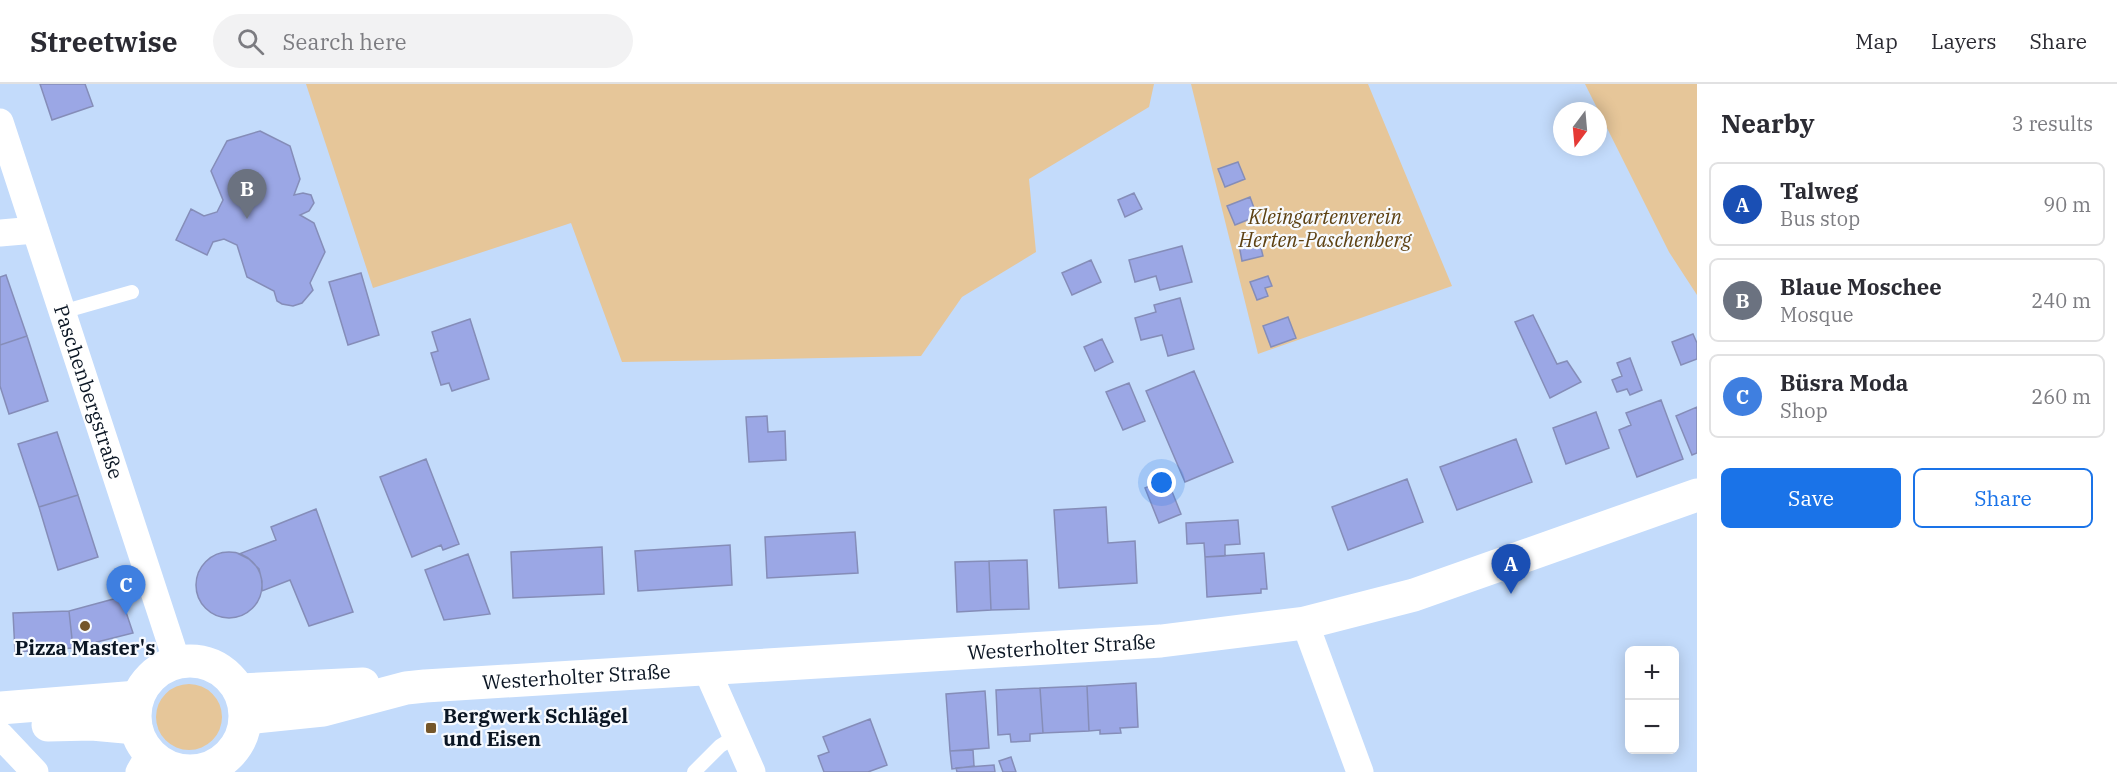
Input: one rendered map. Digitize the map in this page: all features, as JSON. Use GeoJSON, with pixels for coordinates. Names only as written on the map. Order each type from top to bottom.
{"type":"FeatureCollection","features":[{"type":"Feature","properties":{"kind":"main road","name":"Westerholter Straße"},"geometry":{"type":"LineString","coordinates":[[243,704],[382,683],[406,688],[1161,640],[1305,623],[1414,595],[1697,495]]}},
{"type":"Feature","properties":{"kind":"main road"},"geometry":{"type":"LineString","coordinates":[[0,727],[92,724],[152,748],[191,771],[208,769],[223,761],[235,749],[243,735],[243,704],[224,672],[201,662],[177,662],[154,675],[152,748]]}},
{"type":"Feature","properties":{"kind":"main road"},"geometry":{"type":"LineString","coordinates":[[0,708],[152,748]]}},
{"type":"Feature","properties":{"kind":"street","name":"Paschenbergstraße"},"geometry":{"type":"LineString","coordinates":[[0,122],[177,662]]}},
{"type":"Feature","properties":{"kind":"street"},"geometry":{"type":"LineString","coordinates":[[0,233],[35,230]]}},
{"type":"Feature","properties":{"kind":"street"},"geometry":{"type":"LineString","coordinates":[[1305,623],[1360,772]]}},
{"type":"Feature","properties":{"kind":"street"},"geometry":{"type":"LineString","coordinates":[[706,668],[752,772]]}},
{"type":"Feature","properties":{"kind":"street"},"geometry":{"type":"LineString","coordinates":[[0,735],[35,772]]}},
{"type":"Feature","properties":{"kind":"lane"},"geometry":{"type":"LineString","coordinates":[[62,312],[132,292]]}},
{"type":"Feature","properties":{"kind":"lane"},"geometry":{"type":"LineString","coordinates":[[694,772],[720,746],[736,736]]}},
{"type":"Feature","properties":{"kind":"green space"},"geometry":{"type":"Polygon","coordinates":[[[306,84],[1154,84],[1149,107],[1029,179],[1036,252],[962,297],[921,356],[622,362],[571,223],[373,288],[306,84]]]}},
{"type":"Feature","properties":{"kind":"green space","name":"Kleingartenverein Herten-Paschenberg"},"geometry":{"type":"Polygon","coordinates":[[[1191,84],[1368,84],[1452,286],[1258,354],[1191,84]]]}},
{"type":"Feature","properties":{"kind":"green space"},"geometry":{"type":"Polygon","coordinates":[[[1585,84],[1697,84],[1697,295],[1669,252],[1607,128],[1607,102],[1594,102],[1585,84]]]}},
{"type":"Feature","properties":{"kind":"green space"},"geometry":{"type":"Polygon","coordinates":[[[189,684],[202,687],[212,694],[219,704],[222,717],[219,730],[212,740],[202,747],[189,750],[176,747],[166,740],[159,730],[156,717],[159,704],[166,694],[176,687],[189,684]]]}},
{"type":"Feature","properties":{"kind":"building"},"geometry":{"type":"Polygon","coordinates":[[[40,84],[85,84],[93,106],[52,120],[40,84]]]}},
{"type":"Feature","properties":{"kind":"building"},"geometry":{"type":"Polygon","coordinates":[[[260,131],[290,146],[300,179],[294,195],[303,193],[311,195],[314,203],[309,211],[300,215],[314,223],[325,252],[310,283],[313,290],[302,303],[293,306],[277,301],[274,291],[247,277],[237,245],[224,239],[213,242],[207,255],[176,240],[191,209],[204,216],[217,212],[223,200],[211,171],[227,141],[260,131]]]}},
{"type":"Feature","properties":{"kind":"building"},"geometry":{"type":"Polygon","coordinates":[[[1238,162],[1245,179],[1225,187],[1218,169],[1238,162]]]}},
{"type":"Feature","properties":{"kind":"building"},"geometry":{"type":"Polygon","coordinates":[[[1134,193],[1142,209],[1125,217],[1118,200],[1134,193]]]}},
{"type":"Feature","properties":{"kind":"building"},"geometry":{"type":"Polygon","coordinates":[[[1250,197],[1257,216],[1235,225],[1227,206],[1250,197]]]}},
{"type":"Feature","properties":{"kind":"building"},"geometry":{"type":"Polygon","coordinates":[[[1259,240],[1263,256],[1242,261],[1239,245],[1259,240]]]}},
{"type":"Feature","properties":{"kind":"building"},"geometry":{"type":"Polygon","coordinates":[[[1182,246],[1192,282],[1160,290],[1156,276],[1135,282],[1129,260],[1182,246]]]}},
{"type":"Feature","properties":{"kind":"building"},"geometry":{"type":"Polygon","coordinates":[[[1091,260],[1101,282],[1072,295],[1062,273],[1091,260]]]}},
{"type":"Feature","properties":{"kind":"building"},"geometry":{"type":"Polygon","coordinates":[[[361,273],[379,335],[348,345],[329,282],[361,273]]]}},
{"type":"Feature","properties":{"kind":"building"},"geometry":{"type":"Polygon","coordinates":[[[6,275],[27,336],[0,345],[0,277],[6,275]]]}},
{"type":"Feature","properties":{"kind":"building"},"geometry":{"type":"Polygon","coordinates":[[[1268,276],[1272,286],[1265,288],[1268,296],[1257,300],[1250,282],[1268,276]]]}},
{"type":"Feature","properties":{"kind":"building"},"geometry":{"type":"Polygon","coordinates":[[[1180,298],[1194,349],[1168,356],[1162,335],[1141,340],[1135,318],[1156,312],[1154,305],[1180,298]]]}},
{"type":"Feature","properties":{"kind":"building"},"geometry":{"type":"Polygon","coordinates":[[[1533,315],[1557,364],[1567,361],[1581,382],[1550,398],[1515,322],[1533,315]]]}},
{"type":"Feature","properties":{"kind":"building"},"geometry":{"type":"Polygon","coordinates":[[[1288,317],[1296,338],[1271,347],[1263,326],[1288,317]]]}},
{"type":"Feature","properties":{"kind":"building"},"geometry":{"type":"Polygon","coordinates":[[[470,319],[489,379],[452,391],[449,383],[441,385],[431,353],[438,351],[432,332],[470,319]]]}},
{"type":"Feature","properties":{"kind":"building"},"geometry":{"type":"Polygon","coordinates":[[[1693,334],[1697,343],[1697,359],[1681,365],[1672,342],[1693,334]]]}},
{"type":"Feature","properties":{"kind":"building"},"geometry":{"type":"Polygon","coordinates":[[[27,336],[48,401],[9,414],[0,386],[0,345],[27,336]]]}},
{"type":"Feature","properties":{"kind":"building"},"geometry":{"type":"Polygon","coordinates":[[[1102,339],[1113,362],[1095,371],[1084,347],[1102,339]]]}},
{"type":"Feature","properties":{"kind":"building"},"geometry":{"type":"Polygon","coordinates":[[[1630,358],[1642,390],[1630,395],[1627,389],[1617,392],[1612,380],[1622,376],[1617,363],[1630,358]]]}},
{"type":"Feature","properties":{"kind":"building"},"geometry":{"type":"Polygon","coordinates":[[[1194,371],[1233,462],[1185,482],[1146,391],[1194,371]]]}},
{"type":"Feature","properties":{"kind":"building"},"geometry":{"type":"Polygon","coordinates":[[[1129,383],[1145,421],[1123,430],[1106,392],[1129,383]]]}},
{"type":"Feature","properties":{"kind":"building"},"geometry":{"type":"Polygon","coordinates":[[[1661,400],[1683,459],[1637,477],[1619,430],[1631,425],[1626,413],[1661,400]]]}},
{"type":"Feature","properties":{"kind":"building"},"geometry":{"type":"Polygon","coordinates":[[[1697,407],[1697,453],[1692,455],[1676,416],[1697,407]]]}},
{"type":"Feature","properties":{"kind":"building"},"geometry":{"type":"Polygon","coordinates":[[[1596,412],[1609,448],[1566,464],[1553,428],[1596,412]]]}},
{"type":"Feature","properties":{"kind":"building"},"geometry":{"type":"Polygon","coordinates":[[[767,416],[768,432],[785,431],[786,460],[749,462],[746,417],[767,416]]]}},
{"type":"Feature","properties":{"kind":"building"},"geometry":{"type":"Polygon","coordinates":[[[57,432],[78,495],[39,507],[18,444],[57,432]]]}},
{"type":"Feature","properties":{"kind":"building"},"geometry":{"type":"Polygon","coordinates":[[[1516,439],[1532,482],[1457,510],[1440,467],[1516,439]]]}},
{"type":"Feature","properties":{"kind":"building"},"geometry":{"type":"Polygon","coordinates":[[[426,459],[459,544],[443,550],[441,545],[412,557],[380,477],[426,459]]]}},
{"type":"Feature","properties":{"kind":"building"},"geometry":{"type":"Polygon","coordinates":[[[1167,479],[1181,514],[1159,523],[1145,488],[1167,479]]]}},
{"type":"Feature","properties":{"kind":"building"},"geometry":{"type":"Polygon","coordinates":[[[1407,479],[1423,522],[1348,550],[1332,507],[1407,479]]]}},
{"type":"Feature","properties":{"kind":"building"},"geometry":{"type":"Polygon","coordinates":[[[78,495],[98,557],[58,570],[39,507],[78,495]]]}},
{"type":"Feature","properties":{"kind":"building"},"geometry":{"type":"Polygon","coordinates":[[[1106,507],[1108,543],[1135,541],[1137,583],[1059,588],[1054,510],[1106,507]]]}},
{"type":"Feature","properties":{"kind":"building"},"geometry":{"type":"Polygon","coordinates":[[[316,509],[353,612],[309,626],[290,580],[262,591],[259,569],[249,559],[239,554],[276,540],[271,527],[316,509]]]}},
{"type":"Feature","properties":{"kind":"building"},"geometry":{"type":"Polygon","coordinates":[[[1238,520],[1240,544],[1225,545],[1225,556],[1205,557],[1204,543],[1187,544],[1186,523],[1238,520]]]}},
{"type":"Feature","properties":{"kind":"building"},"geometry":{"type":"Polygon","coordinates":[[[855,532],[858,573],[767,578],[765,537],[855,532]]]}},
{"type":"Feature","properties":{"kind":"building"},"geometry":{"type":"Polygon","coordinates":[[[730,545],[732,585],[638,591],[635,551],[730,545]]]}},
{"type":"Feature","properties":{"kind":"building"},"geometry":{"type":"Polygon","coordinates":[[[602,547],[604,594],[513,598],[511,552],[602,547]]]}},
{"type":"Feature","properties":{"kind":"building"},"geometry":{"type":"Polygon","coordinates":[[[229,552],[242,555],[252,562],[259,572],[262,585],[259,598],[252,608],[242,615],[229,618],[216,615],[206,608],[199,598],[196,585],[199,572],[206,562],[216,555],[229,552]]]}},
{"type":"Feature","properties":{"kind":"building"},"geometry":{"type":"Polygon","coordinates":[[[1264,553],[1267,589],[1261,589],[1261,593],[1207,597],[1205,557],[1264,553]]]}},
{"type":"Feature","properties":{"kind":"building"},"geometry":{"type":"Polygon","coordinates":[[[468,554],[490,614],[444,620],[425,570],[468,554]]]}},
{"type":"Feature","properties":{"kind":"building"},"geometry":{"type":"Polygon","coordinates":[[[1027,560],[1029,609],[991,610],[989,561],[1027,560]]]}},
{"type":"Feature","properties":{"kind":"building"},"geometry":{"type":"Polygon","coordinates":[[[989,561],[991,610],[957,612],[955,562],[989,561]]]}},
{"type":"Feature","properties":{"kind":"building"},"geometry":{"type":"Polygon","coordinates":[[[121,597],[133,633],[73,648],[69,611],[121,597]]]}},
{"type":"Feature","properties":{"kind":"building"},"geometry":{"type":"Polygon","coordinates":[[[69,611],[73,648],[15,652],[13,613],[69,611]]]}},
{"type":"Feature","properties":{"kind":"building"},"geometry":{"type":"Polygon","coordinates":[[[1136,683],[1138,727],[1120,728],[1121,733],[1100,734],[1100,730],[1089,731],[1087,686],[1136,683]]]}},
{"type":"Feature","properties":{"kind":"building"},"geometry":{"type":"Polygon","coordinates":[[[1087,686],[1089,731],[1043,733],[1040,688],[1087,686]]]}},
{"type":"Feature","properties":{"kind":"building"},"geometry":{"type":"Polygon","coordinates":[[[1040,688],[1043,733],[1030,734],[1030,741],[1011,742],[1010,734],[998,735],[996,690],[1040,688]]]}},
{"type":"Feature","properties":{"kind":"building"},"geometry":{"type":"Polygon","coordinates":[[[985,691],[989,748],[950,751],[946,694],[985,691]]]}},
{"type":"Feature","properties":{"kind":"building"},"geometry":{"type":"Polygon","coordinates":[[[870,719],[887,765],[868,772],[824,772],[818,756],[829,752],[823,737],[870,719]]]}},
{"type":"Feature","properties":{"kind":"building"},"geometry":{"type":"Polygon","coordinates":[[[973,750],[974,766],[952,769],[950,751],[973,750]]]}},
{"type":"Feature","properties":{"kind":"building"},"geometry":{"type":"Polygon","coordinates":[[[1011,757],[1016,772],[1003,772],[999,761],[1011,757]]]}},
{"type":"Feature","properties":{"kind":"building"},"geometry":{"type":"Polygon","coordinates":[[[994,765],[995,772],[957,772],[956,768],[994,765]]]}},
{"type":"Feature","properties":{"kind":"place","name":"Blaue Moschee"},"geometry":{"type":"Point","coordinates":[247,219]}},
{"type":"Feature","properties":{"kind":"place","name":"Talweg"},"geometry":{"type":"Point","coordinates":[1511,594]}},
{"type":"Feature","properties":{"kind":"place","name":"Büsra Moda"},"geometry":{"type":"Point","coordinates":[126,615]}},
{"type":"Feature","properties":{"kind":"place","name":"Pizza Master's"},"geometry":{"type":"Point","coordinates":[85,626]}},
{"type":"Feature","properties":{"kind":"place","name":"Bergwerk Schlägel und Eisen"},"geometry":{"type":"Point","coordinates":[431,728]}}]}
